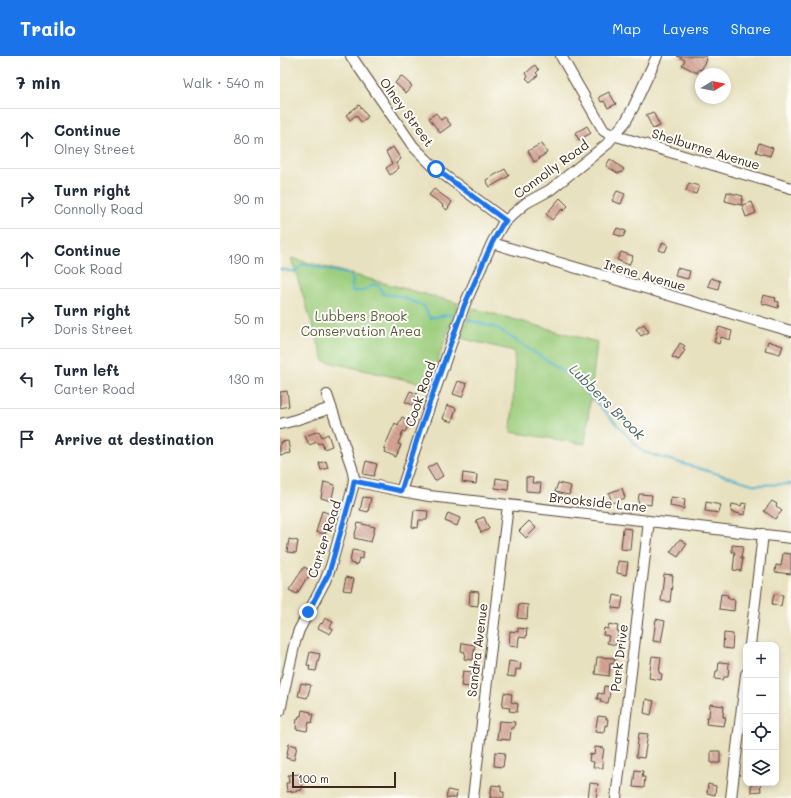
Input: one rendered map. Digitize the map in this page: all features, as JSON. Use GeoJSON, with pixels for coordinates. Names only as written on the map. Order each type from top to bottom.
{"type":"FeatureCollection","features":[{"type":"Feature","properties":{"kind":"street","name":"Olney Street"},"geometry":{"type":"LineString","coordinates":[[351,56],[413,146],[436,169],[506,221]]}},
{"type":"Feature","properties":{"kind":"street"},"geometry":{"type":"LineString","coordinates":[[562,56],[604,131],[613,135]]}},
{"type":"Feature","properties":{"kind":"street","name":"Connolly Road"},"geometry":{"type":"LineString","coordinates":[[464,306],[492,243],[502,225],[526,203],[550,190],[606,145],[626,121],[657,56]]}},
{"type":"Feature","properties":{"kind":"street","name":"Shelburne Avenue"},"geometry":{"type":"LineString","coordinates":[[613,135],[791,188]]}},
{"type":"Feature","properties":{"kind":"street","name":"Irene Avenue"},"geometry":{"type":"LineString","coordinates":[[492,243],[791,331]]}},
{"type":"Feature","properties":{"kind":"street","name":"Cook Road"},"geometry":{"type":"LineString","coordinates":[[401,491],[420,430],[464,306]]}},
{"type":"Feature","properties":{"kind":"street","name":"Carter Road"},"geometry":{"type":"LineString","coordinates":[[280,711],[297,635],[329,573],[354,481],[352,468],[327,395]]}},
{"type":"Feature","properties":{"kind":"street"},"geometry":{"type":"LineString","coordinates":[[280,424],[331,408]]}},
{"type":"Feature","properties":{"kind":"street","name":"Brookside Lane"},"geometry":{"type":"LineString","coordinates":[[354,481],[429,496],[791,538]]}},
{"type":"Feature","properties":{"kind":"street","name":"Sandra Avenue"},"geometry":{"type":"LineString","coordinates":[[473,798],[508,505]]}},
{"type":"Feature","properties":{"kind":"street","name":"Park Drive"},"geometry":{"type":"LineString","coordinates":[[616,798],[649,521]]}},
{"type":"Feature","properties":{"kind":"street"},"geometry":{"type":"LineString","coordinates":[[750,642],[763,534]]}},
{"type":"Feature","properties":{"kind":"street"},"geometry":{"type":"LineString","coordinates":[[731,798],[746,678]]}},
{"type":"Feature","properties":{"kind":"green space","name":"Lubbers Brook Conservation Area"},"geometry":{"type":"Polygon","coordinates":[[[291,258],[458,303],[429,385],[324,361],[291,258]]]}},
{"type":"Feature","properties":{"kind":"green space","name":"Lubbers Brook Conservation Area"},"geometry":{"type":"Polygon","coordinates":[[[472,308],[597,342],[585,444],[511,432],[515,370],[514,351],[460,338],[472,308]]]}},
{"type":"Feature","properties":{"kind":"building"},"geometry":{"type":"Polygon","coordinates":[[[677,56],[706,56],[705,58],[707,60],[702,68],[695,68],[695,72],[682,65],[685,60],[677,56]]]}},
{"type":"Feature","properties":{"kind":"building"},"geometry":{"type":"Polygon","coordinates":[[[535,65],[539,70],[536,73],[538,75],[530,82],[526,78],[528,76],[526,73],[535,65]]]}},
{"type":"Feature","properties":{"kind":"building"},"geometry":{"type":"Polygon","coordinates":[[[401,76],[412,86],[406,93],[395,83],[401,76]]]}},
{"type":"Feature","properties":{"kind":"building"},"geometry":{"type":"Polygon","coordinates":[[[609,92],[616,104],[608,108],[604,101],[601,102],[599,97],[609,92]]]}},
{"type":"Feature","properties":{"kind":"building"},"geometry":{"type":"Polygon","coordinates":[[[359,105],[368,117],[361,122],[356,115],[350,120],[346,115],[359,105]]]}},
{"type":"Feature","properties":{"kind":"building"},"geometry":{"type":"Polygon","coordinates":[[[653,112],[660,126],[653,129],[646,115],[653,112]]]}},
{"type":"Feature","properties":{"kind":"building"},"geometry":{"type":"Polygon","coordinates":[[[436,113],[441,120],[445,117],[451,125],[440,133],[429,118],[436,113]]]}},
{"type":"Feature","properties":{"kind":"building"},"geometry":{"type":"Polygon","coordinates":[[[587,126],[591,133],[579,140],[575,133],[587,126]]]}},
{"type":"Feature","properties":{"kind":"building"},"geometry":{"type":"Polygon","coordinates":[[[542,143],[547,153],[534,162],[528,151],[542,143]]]}},
{"type":"Feature","properties":{"kind":"building"},"geometry":{"type":"Polygon","coordinates":[[[759,143],[773,148],[770,156],[756,152],[759,143]]]}},
{"type":"Feature","properties":{"kind":"building"},"geometry":{"type":"Polygon","coordinates":[[[393,147],[401,159],[396,163],[399,168],[390,175],[386,168],[392,164],[386,152],[393,147]]]}},
{"type":"Feature","properties":{"kind":"building"},"geometry":{"type":"Polygon","coordinates":[[[610,159],[624,169],[621,173],[620,172],[619,174],[606,166],[610,159]]]}},
{"type":"Feature","properties":{"kind":"building"},"geometry":{"type":"Polygon","coordinates":[[[505,169],[509,176],[490,187],[486,180],[505,169]]]}},
{"type":"Feature","properties":{"kind":"building"},"geometry":{"type":"Polygon","coordinates":[[[689,183],[699,186],[696,194],[686,191],[689,183]]]}},
{"type":"Feature","properties":{"kind":"building"},"geometry":{"type":"Polygon","coordinates":[[[434,189],[452,202],[447,210],[442,206],[443,205],[429,195],[434,189]]]}},
{"type":"Feature","properties":{"kind":"building"},"geometry":{"type":"Polygon","coordinates":[[[617,191],[625,194],[621,204],[612,201],[617,191]]]}},
{"type":"Feature","properties":{"kind":"building"},"geometry":{"type":"Polygon","coordinates":[[[727,192],[743,196],[741,205],[725,201],[727,192]]]}},
{"type":"Feature","properties":{"kind":"building"},"geometry":{"type":"Polygon","coordinates":[[[560,198],[568,206],[563,211],[562,209],[552,220],[546,214],[560,198]]]}},
{"type":"Feature","properties":{"kind":"building"},"geometry":{"type":"Polygon","coordinates":[[[752,202],[756,213],[746,217],[742,205],[752,202]]]}},
{"type":"Feature","properties":{"kind":"building"},"geometry":{"type":"Polygon","coordinates":[[[617,228],[626,231],[623,237],[614,234],[617,228]]]}},
{"type":"Feature","properties":{"kind":"building"},"geometry":{"type":"Polygon","coordinates":[[[663,242],[668,245],[665,252],[659,250],[663,242]]]}},
{"type":"Feature","properties":{"kind":"building"},"geometry":{"type":"Polygon","coordinates":[[[621,252],[633,256],[629,265],[617,260],[621,252]]]}},
{"type":"Feature","properties":{"kind":"building"},"geometry":{"type":"Polygon","coordinates":[[[677,268],[690,271],[688,279],[675,276],[677,268]]]}},
{"type":"Feature","properties":{"kind":"building"},"geometry":{"type":"Polygon","coordinates":[[[711,278],[720,281],[718,289],[708,286],[711,278]]]}},
{"type":"Feature","properties":{"kind":"building"},"geometry":{"type":"Polygon","coordinates":[[[763,295],[776,298],[775,301],[779,302],[778,308],[761,303],[763,295]]]}},
{"type":"Feature","properties":{"kind":"building"},"geometry":{"type":"Polygon","coordinates":[[[644,324],[649,332],[641,336],[636,329],[644,324]]]}},
{"type":"Feature","properties":{"kind":"building"},"geometry":{"type":"Polygon","coordinates":[[[719,327],[732,331],[730,340],[721,337],[719,344],[714,342],[719,327]]]}},
{"type":"Feature","properties":{"kind":"building"},"geometry":{"type":"Polygon","coordinates":[[[768,341],[783,346],[780,354],[765,350],[768,341]]]}},
{"type":"Feature","properties":{"kind":"building"},"geometry":{"type":"Polygon","coordinates":[[[680,343],[685,346],[683,349],[685,350],[679,360],[672,357],[680,343]]]}},
{"type":"Feature","properties":{"kind":"building"},"geometry":{"type":"Polygon","coordinates":[[[458,381],[467,384],[462,397],[453,394],[458,381]]]}},
{"type":"Feature","properties":{"kind":"building"},"geometry":{"type":"Polygon","coordinates":[[[287,391],[289,406],[280,408],[280,392],[287,391]]]}},
{"type":"Feature","properties":{"kind":"building"},"geometry":{"type":"Polygon","coordinates":[[[410,391],[418,394],[413,405],[405,402],[410,391]]]}},
{"type":"Feature","properties":{"kind":"building"},"geometry":{"type":"Polygon","coordinates":[[[447,405],[456,408],[452,422],[443,419],[447,405]]]}},
{"type":"Feature","properties":{"kind":"building"},"geometry":{"type":"Polygon","coordinates":[[[402,417],[410,421],[405,432],[403,431],[398,444],[401,445],[396,457],[385,452],[386,449],[384,448],[395,423],[398,425],[402,417]]]}},
{"type":"Feature","properties":{"kind":"building"},"geometry":{"type":"Polygon","coordinates":[[[319,431],[322,437],[328,434],[332,446],[324,449],[322,443],[318,444],[317,442],[309,445],[305,436],[319,431]]]}},
{"type":"Feature","properties":{"kind":"building"},"geometry":{"type":"Polygon","coordinates":[[[288,441],[290,453],[280,455],[280,442],[288,441]]]}},
{"type":"Feature","properties":{"kind":"building"},"geometry":{"type":"Polygon","coordinates":[[[326,461],[328,468],[321,470],[319,463],[326,461]]]}},
{"type":"Feature","properties":{"kind":"building"},"geometry":{"type":"Polygon","coordinates":[[[366,461],[377,464],[374,476],[363,474],[366,461]]]}},
{"type":"Feature","properties":{"kind":"building"},"geometry":{"type":"Polygon","coordinates":[[[436,463],[443,476],[435,481],[427,468],[436,463]]]}},
{"type":"Feature","properties":{"kind":"building"},"geometry":{"type":"Polygon","coordinates":[[[463,473],[477,475],[476,484],[462,482],[463,473]]]}},
{"type":"Feature","properties":{"kind":"building"},"geometry":{"type":"Polygon","coordinates":[[[526,477],[533,478],[532,483],[541,483],[540,492],[526,491],[526,477]]]}},
{"type":"Feature","properties":{"kind":"building"},"geometry":{"type":"Polygon","coordinates":[[[496,478],[509,480],[508,490],[495,488],[496,478]]]}},
{"type":"Feature","properties":{"kind":"building"},"geometry":{"type":"Polygon","coordinates":[[[324,482],[335,485],[331,501],[321,498],[324,482]]]}},
{"type":"Feature","properties":{"kind":"building"},"geometry":{"type":"Polygon","coordinates":[[[558,483],[571,486],[569,495],[555,492],[558,483]]]}},
{"type":"Feature","properties":{"kind":"building"},"geometry":{"type":"Polygon","coordinates":[[[622,488],[625,498],[612,503],[609,493],[622,488]]]}},
{"type":"Feature","properties":{"kind":"building"},"geometry":{"type":"Polygon","coordinates":[[[639,494],[652,495],[651,505],[638,503],[639,494]]]}},
{"type":"Feature","properties":{"kind":"building"},"geometry":{"type":"Polygon","coordinates":[[[363,497],[371,498],[368,512],[360,510],[363,497]]]}},
{"type":"Feature","properties":{"kind":"building"},"geometry":{"type":"Polygon","coordinates":[[[671,497],[685,499],[684,509],[670,506],[671,497]]]}},
{"type":"Feature","properties":{"kind":"building"},"geometry":{"type":"Polygon","coordinates":[[[772,501],[777,504],[776,506],[782,511],[775,519],[764,511],[772,501]]]}},
{"type":"Feature","properties":{"kind":"building"},"geometry":{"type":"Polygon","coordinates":[[[706,502],[721,505],[719,513],[705,511],[706,502]]]}},
{"type":"Feature","properties":{"kind":"building"},"geometry":{"type":"Polygon","coordinates":[[[742,503],[747,504],[745,515],[731,512],[732,504],[741,506],[742,503]]]}},
{"type":"Feature","properties":{"kind":"building"},"geometry":{"type":"Polygon","coordinates":[[[414,510],[428,511],[427,520],[419,520],[418,528],[412,527],[414,510]]]}},
{"type":"Feature","properties":{"kind":"building"},"geometry":{"type":"Polygon","coordinates":[[[322,511],[331,514],[325,534],[316,532],[322,511]]]}},
{"type":"Feature","properties":{"kind":"building"},"geometry":{"type":"Polygon","coordinates":[[[448,513],[460,518],[457,526],[445,521],[448,513]]]}},
{"type":"Feature","properties":{"kind":"building"},"geometry":{"type":"Polygon","coordinates":[[[484,517],[489,529],[481,533],[476,520],[484,517]]]}},
{"type":"Feature","properties":{"kind":"building"},"geometry":{"type":"Polygon","coordinates":[[[529,521],[536,528],[526,538],[519,531],[529,521]]]}},
{"type":"Feature","properties":{"kind":"building"},"geometry":{"type":"Polygon","coordinates":[[[358,523],[375,527],[371,542],[354,538],[358,523]]]}},
{"type":"Feature","properties":{"kind":"building"},"geometry":{"type":"Polygon","coordinates":[[[623,528],[632,529],[630,550],[621,549],[623,528]]]}},
{"type":"Feature","properties":{"kind":"building"},"geometry":{"type":"Polygon","coordinates":[[[289,539],[298,541],[296,553],[287,552],[289,539]]]}},
{"type":"Feature","properties":{"kind":"building"},"geometry":{"type":"Polygon","coordinates":[[[680,539],[687,544],[678,557],[670,552],[680,539]]]}},
{"type":"Feature","properties":{"kind":"building"},"geometry":{"type":"Polygon","coordinates":[[[732,545],[743,546],[741,571],[733,570],[735,552],[732,552],[732,545]]]}},
{"type":"Feature","properties":{"kind":"building"},"geometry":{"type":"Polygon","coordinates":[[[352,550],[364,552],[362,559],[359,558],[357,565],[350,563],[352,550]]]}},
{"type":"Feature","properties":{"kind":"building"},"geometry":{"type":"Polygon","coordinates":[[[783,553],[791,554],[791,574],[775,572],[776,565],[781,566],[783,553]]]}},
{"type":"Feature","properties":{"kind":"building"},"geometry":{"type":"Polygon","coordinates":[[[618,561],[628,562],[626,575],[617,573],[618,561]]]}},
{"type":"Feature","properties":{"kind":"building"},"geometry":{"type":"Polygon","coordinates":[[[304,567],[312,571],[297,594],[289,590],[304,567]]]}},
{"type":"Feature","properties":{"kind":"building"},"geometry":{"type":"Polygon","coordinates":[[[664,574],[673,575],[670,602],[661,601],[664,574]]]}},
{"type":"Feature","properties":{"kind":"building"},"geometry":{"type":"Polygon","coordinates":[[[346,577],[354,579],[351,591],[343,590],[346,577]]]}},
{"type":"Feature","properties":{"kind":"building"},"geometry":{"type":"Polygon","coordinates":[[[470,591],[479,592],[478,606],[469,605],[470,591]]]}},
{"type":"Feature","properties":{"kind":"building"},"geometry":{"type":"Polygon","coordinates":[[[721,594],[728,595],[727,597],[729,597],[729,599],[735,600],[734,611],[719,609],[721,594]]]}},
{"type":"Feature","properties":{"kind":"building"},"geometry":{"type":"Polygon","coordinates":[[[774,594],[783,595],[781,606],[772,604],[774,594]]]}},
{"type":"Feature","properties":{"kind":"building"},"geometry":{"type":"Polygon","coordinates":[[[614,595],[623,597],[621,609],[612,608],[614,595]]]}},
{"type":"Feature","properties":{"kind":"building"},"geometry":{"type":"Polygon","coordinates":[[[519,604],[528,605],[527,619],[517,618],[519,604]]]}},
{"type":"Feature","properties":{"kind":"building"},"geometry":{"type":"Polygon","coordinates":[[[325,618],[333,622],[330,627],[333,629],[330,634],[318,628],[325,618]]]}},
{"type":"Feature","properties":{"kind":"building"},"geometry":{"type":"Polygon","coordinates":[[[656,619],[665,621],[661,642],[653,641],[656,619]]]}},
{"type":"Feature","properties":{"kind":"building"},"geometry":{"type":"Polygon","coordinates":[[[609,624],[618,626],[617,631],[619,631],[616,645],[607,643],[609,636],[603,635],[604,628],[608,629],[609,624]]]}},
{"type":"Feature","properties":{"kind":"building"},"geometry":{"type":"Polygon","coordinates":[[[518,628],[527,629],[526,638],[519,637],[518,647],[509,646],[510,631],[518,632],[518,628]]]}},
{"type":"Feature","properties":{"kind":"building"},"geometry":{"type":"Polygon","coordinates":[[[724,633],[733,634],[732,649],[723,648],[724,633]]]}},
{"type":"Feature","properties":{"kind":"building"},"geometry":{"type":"Polygon","coordinates":[[[462,643],[475,645],[473,660],[464,659],[465,652],[461,651],[462,643]]]}},
{"type":"Feature","properties":{"kind":"building"},"geometry":{"type":"Polygon","coordinates":[[[310,652],[320,654],[316,671],[309,670],[310,666],[307,665],[310,652]]]}},
{"type":"Feature","properties":{"kind":"building"},"geometry":{"type":"Polygon","coordinates":[[[652,656],[661,657],[659,673],[662,674],[661,680],[649,678],[652,656]]]}},
{"type":"Feature","properties":{"kind":"building"},"geometry":{"type":"Polygon","coordinates":[[[597,657],[615,658],[614,664],[610,663],[609,676],[595,674],[597,657]]]}},
{"type":"Feature","properties":{"kind":"building"},"geometry":{"type":"Polygon","coordinates":[[[509,661],[521,663],[520,670],[516,669],[515,677],[507,676],[509,661]]]}},
{"type":"Feature","properties":{"kind":"building"},"geometry":{"type":"Polygon","coordinates":[[[719,662],[729,663],[728,677],[724,677],[723,680],[715,679],[719,662]]]}},
{"type":"Feature","properties":{"kind":"building"},"geometry":{"type":"Polygon","coordinates":[[[463,671],[472,672],[470,687],[461,686],[463,671]]]}},
{"type":"Feature","properties":{"kind":"building"},"geometry":{"type":"Polygon","coordinates":[[[301,683],[311,685],[307,698],[298,696],[301,683]]]}},
{"type":"Feature","properties":{"kind":"building"},"geometry":{"type":"Polygon","coordinates":[[[604,686],[611,687],[608,703],[600,702],[601,699],[597,699],[598,693],[603,694],[604,686]]]}},
{"type":"Feature","properties":{"kind":"building"},"geometry":{"type":"Polygon","coordinates":[[[504,693],[512,694],[511,702],[518,704],[517,712],[509,711],[510,708],[502,707],[504,693]]]}},
{"type":"Feature","properties":{"kind":"building"},"geometry":{"type":"Polygon","coordinates":[[[646,699],[654,701],[651,715],[644,713],[646,699]]]}},
{"type":"Feature","properties":{"kind":"building"},"geometry":{"type":"Polygon","coordinates":[[[710,704],[724,706],[723,717],[726,717],[724,726],[706,724],[707,717],[709,717],[710,704]]]}},
{"type":"Feature","properties":{"kind":"building"},"geometry":{"type":"Polygon","coordinates":[[[302,710],[314,714],[312,723],[309,722],[307,731],[296,729],[297,719],[301,716],[302,710]]]}},
{"type":"Feature","properties":{"kind":"building"},"geometry":{"type":"Polygon","coordinates":[[[598,716],[606,717],[606,719],[608,719],[607,726],[605,725],[604,733],[595,732],[598,716]]]}},
{"type":"Feature","properties":{"kind":"building"},"geometry":{"type":"Polygon","coordinates":[[[499,721],[515,722],[514,728],[511,728],[510,740],[497,739],[499,721]]]}},
{"type":"Feature","properties":{"kind":"building"},"geometry":{"type":"Polygon","coordinates":[[[639,733],[648,734],[644,758],[636,757],[639,733]]]}},
{"type":"Feature","properties":{"kind":"building"},"geometry":{"type":"Polygon","coordinates":[[[289,744],[297,746],[294,760],[286,758],[289,744]]]}},
{"type":"Feature","properties":{"kind":"building"},"geometry":{"type":"Polygon","coordinates":[[[595,747],[604,748],[602,762],[603,768],[593,767],[594,762],[589,761],[590,754],[594,755],[595,747]]]}},
{"type":"Feature","properties":{"kind":"building"},"geometry":{"type":"Polygon","coordinates":[[[711,751],[720,751],[720,763],[711,763],[711,751]]]}},
{"type":"Feature","properties":{"kind":"building"},"geometry":{"type":"Polygon","coordinates":[[[495,752],[505,753],[503,767],[494,766],[495,752]]]}},
{"type":"Feature","properties":{"kind":"building"},"geometry":{"type":"Polygon","coordinates":[[[635,770],[643,771],[642,777],[645,777],[644,788],[633,787],[635,770]]]}},
{"type":"Feature","properties":{"kind":"building"},"geometry":{"type":"Polygon","coordinates":[[[302,774],[302,790],[287,792],[286,783],[289,783],[288,775],[302,774]]]}},
{"type":"Feature","properties":{"kind":"building"},"geometry":{"type":"Polygon","coordinates":[[[590,783],[598,784],[596,798],[588,798],[590,783]]]}},
{"type":"Feature","properties":{"kind":"building"},"geometry":{"type":"Polygon","coordinates":[[[708,784],[716,786],[715,795],[707,793],[708,784]]]}},
{"type":"Feature","properties":{"kind":"building"},"geometry":{"type":"Polygon","coordinates":[[[492,785],[501,786],[501,792],[504,792],[504,798],[490,798],[492,785]]]}},
{"type":"Feature","properties":{"kind":"building"},"geometry":{"type":"Polygon","coordinates":[[[751,786],[760,786],[761,791],[751,792],[751,786]]]}},
{"type":"Feature","properties":{"kind":"building"},"geometry":{"type":"Polygon","coordinates":[[[448,790],[457,792],[456,798],[446,798],[448,790]]]}},
{"type":"Feature","properties":{"kind":"waterway","name":"Lubbers Brook"},"geometry":{"type":"LineString","coordinates":[[280,269],[295,272],[303,264],[350,275],[353,281],[351,291],[363,291],[374,284],[379,286],[383,294],[399,296],[424,306],[430,318],[453,314]]}},
{"type":"Feature","properties":{"kind":"waterway","name":"Lubbers Brook"},"geometry":{"type":"LineString","coordinates":[[464,319],[497,328],[572,377],[643,452],[756,485],[791,484]]}},
{"type":"Feature","properties":{"kind":"route"},"geometry":{"type":"LineString","coordinates":[[308,612],[329,573],[354,481],[401,491],[420,430],[464,306],[492,243],[502,225],[506,221],[436,169]]}}]}
